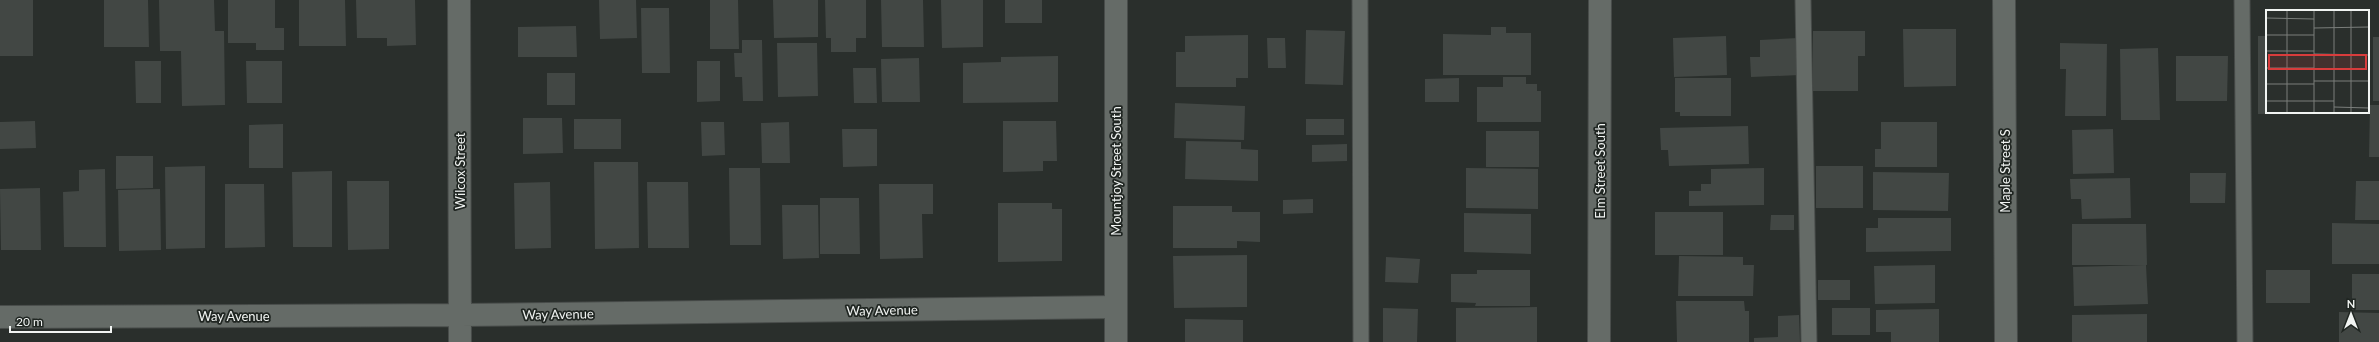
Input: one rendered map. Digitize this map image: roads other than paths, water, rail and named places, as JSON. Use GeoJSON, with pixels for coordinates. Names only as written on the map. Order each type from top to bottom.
{"type":"FeatureCollection","features":[{"type":"Feature","properties":{"kind":"street","name":"Wilcox Street"},"geometry":{"type":"LineString","coordinates":[[460,0],[460,342]]}},
{"type":"Feature","properties":{"kind":"street","name":"Mountjoy Street South"},"geometry":{"type":"LineString","coordinates":[[1116,0],[1116,342]]}},
{"type":"Feature","properties":{"kind":"street","name":"Elm Street South"},"geometry":{"type":"LineString","coordinates":[[1599,342],[1600,0]]}},
{"type":"Feature","properties":{"kind":"street","name":"Maple Street S"},"geometry":{"type":"LineString","coordinates":[[2004,0],[2006,342]]}},
{"type":"Feature","properties":{"kind":"street","name":"Way Avenue"},"geometry":{"type":"LineString","coordinates":[[0,317],[460,315],[1116,307]]}},
{"type":"Feature","properties":{"kind":"lane"},"geometry":{"type":"LineString","coordinates":[[1360,0],[1360,342]]}},
{"type":"Feature","properties":{"kind":"lane"},"geometry":{"type":"LineString","coordinates":[[1803,0],[1809,342]]}},
{"type":"Feature","properties":{"kind":"lane"},"geometry":{"type":"LineString","coordinates":[[2242,0],[2245,342]]}}]}
